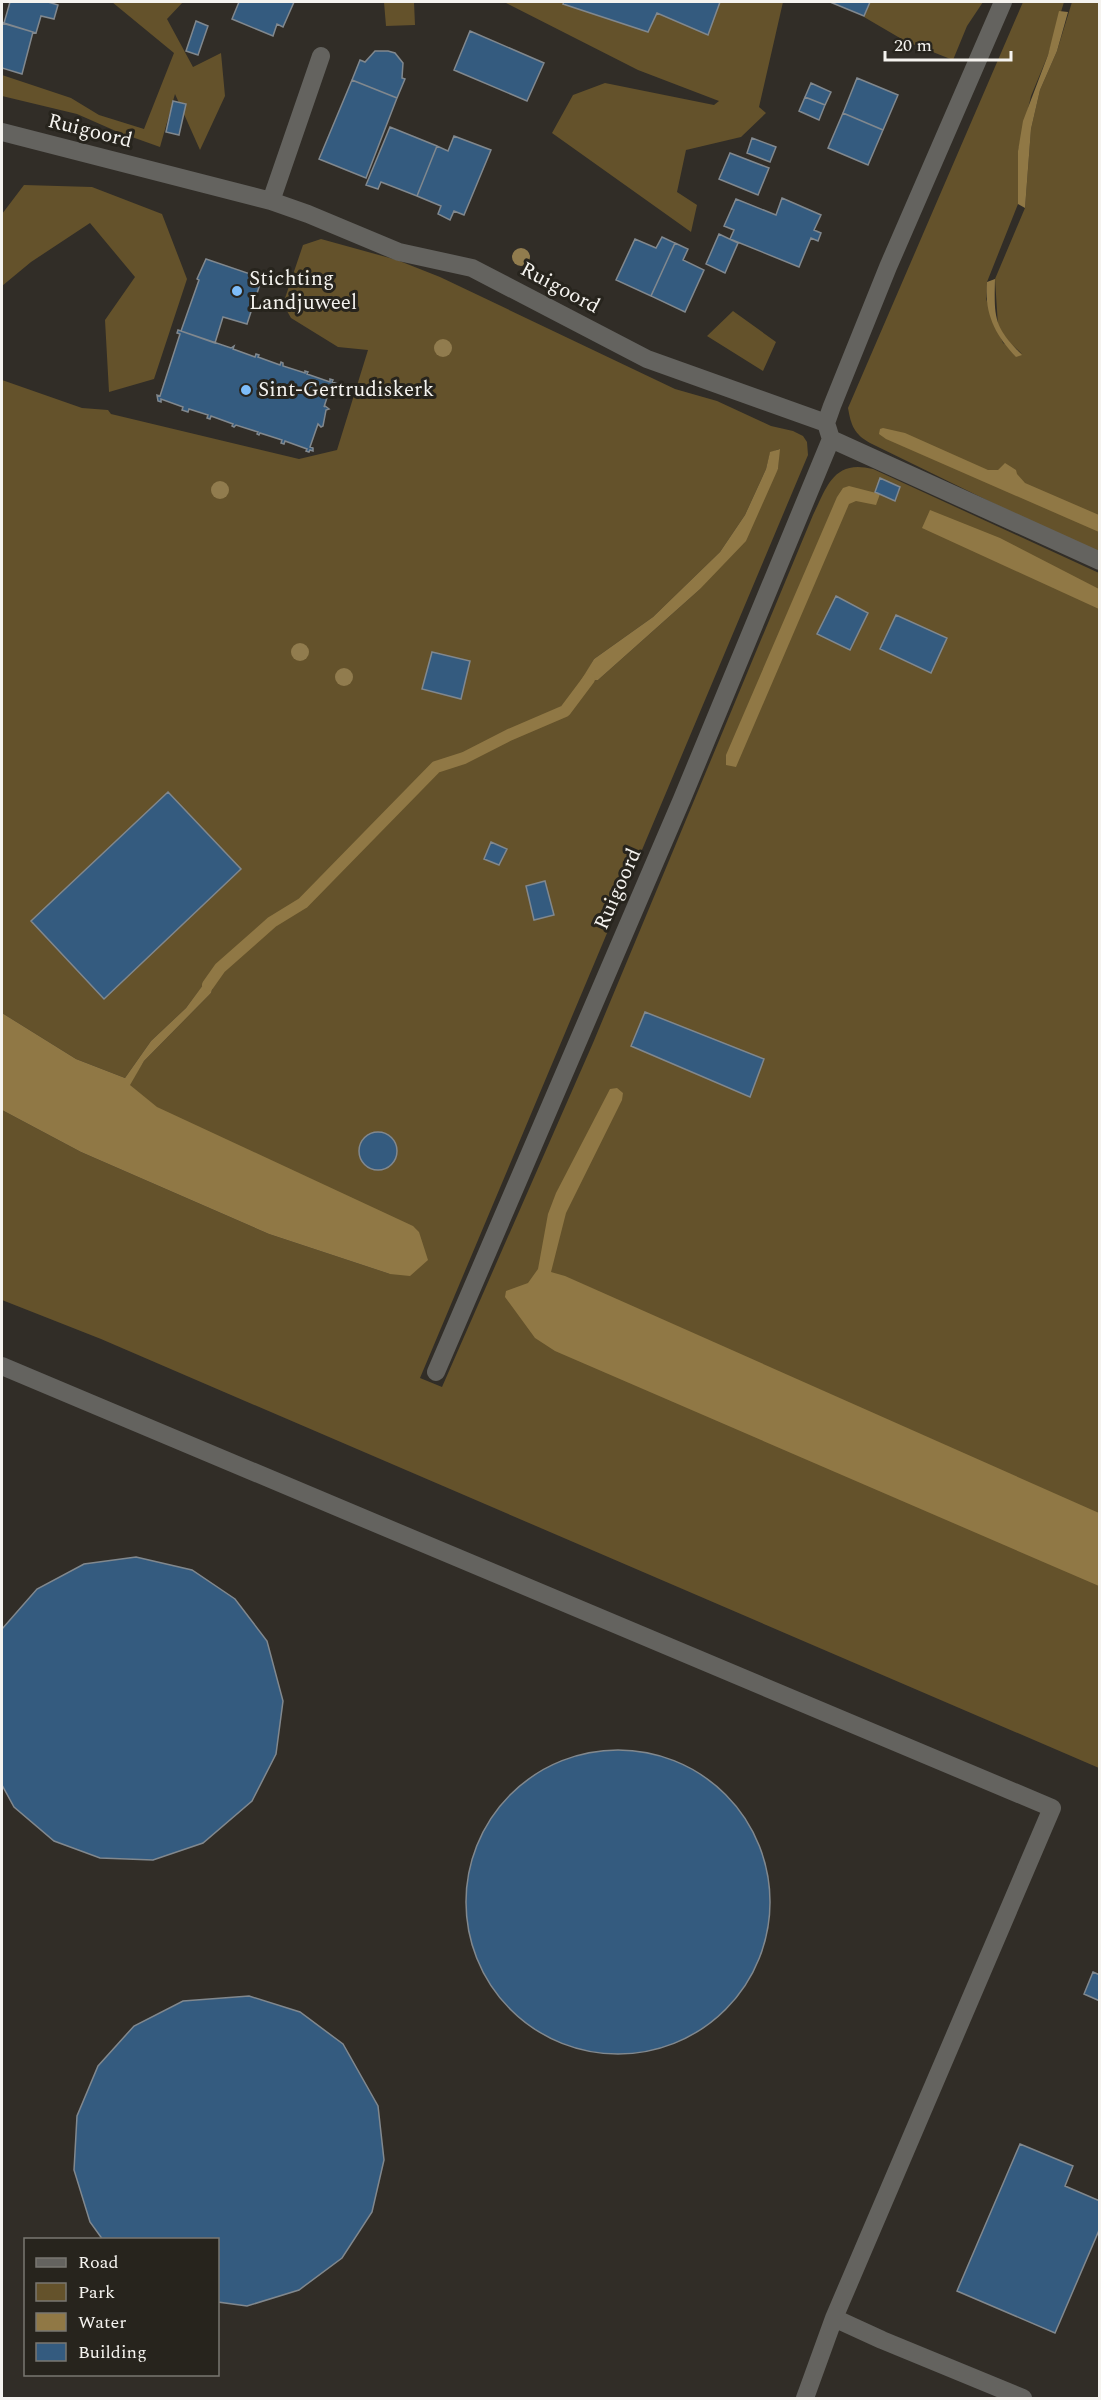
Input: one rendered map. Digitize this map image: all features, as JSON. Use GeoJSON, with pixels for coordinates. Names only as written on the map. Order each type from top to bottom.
{"type":"FeatureCollection","features":[{"type":"Feature","properties":{"kind":"street","name":"Ruigoord"},"geometry":{"type":"LineString","coordinates":[[436,1372],[529,1149],[677,810],[829,431],[888,267],[1003,2]]}},
{"type":"Feature","properties":{"kind":"street"},"geometry":{"type":"LineString","coordinates":[[271,201],[321,56]]}},
{"type":"Feature","properties":{"kind":"street","name":"Ruigoord"},"geometry":{"type":"LineString","coordinates":[[2,132],[271,201],[308,213],[399,252],[472,268],[647,359],[829,431]]}},
{"type":"Feature","properties":{"kind":"street"},"geometry":{"type":"LineString","coordinates":[[829,431],[1100,561]]}},
{"type":"Feature","properties":{"kind":"street"},"geometry":{"type":"LineString","coordinates":[[2,1366],[1052,1808],[834,2318],[805,2398]]}},
{"type":"Feature","properties":{"kind":"street"},"geometry":{"type":"LineString","coordinates":[[834,2318],[1023,2398]]}},
{"type":"Feature","properties":{"kind":"green space"},"geometry":{"type":"Polygon","coordinates":[[[112,2],[183,2],[167,19],[193,67],[221,53],[225,96],[200,150],[175,94],[160,147],[77,114],[2,96],[2,75],[71,98],[99,115],[144,129],[174,53],[112,2]]]}},
{"type":"Feature","properties":{"kind":"green space"},"geometry":{"type":"Polygon","coordinates":[[[384,2],[414,2],[415,25],[386,26],[384,2]]]}},
{"type":"Feature","properties":{"kind":"green space"},"geometry":{"type":"Polygon","coordinates":[[[504,2],[783,2],[759,107],[766,113],[741,137],[686,150],[677,192],[697,205],[691,232],[552,133],[573,95],[605,83],[714,105],[719,101],[638,70],[504,2]]]}},
{"type":"Feature","properties":{"kind":"green space"},"geometry":{"type":"Polygon","coordinates":[[[870,2],[983,2],[967,26],[953,60],[905,41],[864,17],[870,2]]]}},
{"type":"Feature","properties":{"kind":"green space"},"geometry":{"type":"Polygon","coordinates":[[[1023,2],[1064,2],[1048,55],[1031,96],[1018,151],[1018,204],[987,282],[986,299],[1003,343],[1022,354],[1004,337],[998,326],[995,279],[1025,208],[1031,129],[1040,90],[1057,51],[1072,2],[1099,2],[1099,552],[870,443],[854,428],[848,408],[1023,2]]]}},
{"type":"Feature","properties":{"kind":"green space"},"geometry":{"type":"Polygon","coordinates":[[[24,185],[92,187],[162,214],[187,279],[154,379],[109,392],[105,320],[135,277],[90,223],[31,262],[2,286],[2,214],[24,185]]]}},
{"type":"Feature","properties":{"kind":"green space"},"geometry":{"type":"Polygon","coordinates":[[[321,239],[397,260],[440,277],[675,389],[717,401],[771,426],[793,431],[803,436],[807,442],[808,455],[420,1378],[442,1387],[593,1043],[813,515],[834,477],[849,468],[873,469],[1099,573],[1099,1768],[101,1339],[2,1300],[2,1110],[81,1152],[269,1234],[390,1274],[156,1107],[129,1085],[144,1061],[211,993],[219,964],[186,1008],[151,1041],[125,1078],[76,1059],[2,1013],[2,380],[82,408],[108,410],[111,414],[299,459],[337,450],[368,350],[338,347],[291,318],[283,304],[303,245],[321,239]],[[779,449],[770,453],[766,469],[745,515],[720,552],[653,617],[594,659],[581,682],[598,680],[699,590],[778,469],[779,449]]]}},
{"type":"Feature","properties":{"kind":"green space"},"geometry":{"type":"Polygon","coordinates":[[[733,311],[776,342],[763,371],[707,336],[733,311]]]}},
{"type":"Feature","properties":{"kind":"water"},"geometry":{"type":"Polygon","coordinates":[[[1059,11],[1068,12],[1057,51],[1040,90],[1031,129],[1025,208],[1018,204],[1018,151],[1023,121],[1048,55],[1059,11]]]}},
{"type":"Feature","properties":{"kind":"water"},"geometry":{"type":"Polygon","coordinates":[[[995,279],[998,322],[1006,337],[1022,355],[1016,357],[1002,340],[989,314],[987,282],[995,279]]]}},
{"type":"Feature","properties":{"kind":"water"},"geometry":{"type":"Polygon","coordinates":[[[880,429],[905,433],[988,470],[998,470],[1005,463],[1016,470],[1025,483],[1099,515],[1099,532],[886,439],[879,434],[880,429]]]}},
{"type":"Feature","properties":{"kind":"water"},"geometry":{"type":"Polygon","coordinates":[[[780,449],[778,469],[746,541],[699,590],[598,680],[580,682],[594,659],[653,617],[720,552],[745,515],[766,469],[770,452],[780,449]]]}},
{"type":"Feature","properties":{"kind":"water"},"geometry":{"type":"Polygon","coordinates":[[[849,486],[880,494],[876,505],[856,501],[849,504],[736,767],[726,765],[726,755],[837,497],[843,488],[849,486]]]}},
{"type":"Feature","properties":{"kind":"water"},"geometry":{"type":"Polygon","coordinates":[[[930,510],[1000,538],[1099,589],[1099,609],[922,528],[930,510]]]}},
{"type":"Feature","properties":{"kind":"water"},"geometry":{"type":"Polygon","coordinates":[[[220,962],[211,993],[144,1061],[130,1085],[157,1107],[413,1226],[419,1232],[428,1260],[410,1276],[390,1274],[269,1234],[81,1152],[2,1110],[2,1013],[76,1059],[125,1078],[151,1041],[186,1008],[220,962]]]}},
{"type":"Feature","properties":{"kind":"water"},"geometry":{"type":"Polygon","coordinates":[[[617,1088],[623,1093],[622,1100],[566,1213],[551,1272],[565,1276],[1099,1513],[1099,1586],[555,1351],[535,1338],[505,1297],[506,1291],[528,1283],[538,1269],[548,1214],[556,1193],[610,1089],[617,1088]]]}},
{"type":"Feature","properties":{"kind":"building"},"geometry":{"type":"Polygon","coordinates":[[[10,2],[48,2],[58,5],[54,19],[41,16],[36,33],[4,23],[10,2]]]}},
{"type":"Feature","properties":{"kind":"building"},"geometry":{"type":"Polygon","coordinates":[[[239,2],[294,2],[283,27],[277,24],[273,36],[232,19],[239,2]]]}},
{"type":"Feature","properties":{"kind":"building"},"geometry":{"type":"Polygon","coordinates":[[[564,2],[720,2],[708,35],[657,13],[648,32],[563,4],[564,2]]]}},
{"type":"Feature","properties":{"kind":"building"},"geometry":{"type":"Polygon","coordinates":[[[830,2],[870,2],[864,16],[830,2]]]}},
{"type":"Feature","properties":{"kind":"building"},"geometry":{"type":"Polygon","coordinates":[[[196,21],[208,26],[198,55],[186,51],[196,21]]]}},
{"type":"Feature","properties":{"kind":"building"},"geometry":{"type":"Polygon","coordinates":[[[2,23],[33,32],[22,74],[2,68],[2,23]]]}},
{"type":"Feature","properties":{"kind":"building"},"geometry":{"type":"Polygon","coordinates":[[[470,31],[544,63],[527,101],[454,70],[470,31]]]}},
{"type":"Feature","properties":{"kind":"building"},"geometry":{"type":"Polygon","coordinates":[[[375,51],[395,53],[403,63],[402,78],[405,79],[397,98],[352,80],[360,60],[365,62],[375,51]]]}},
{"type":"Feature","properties":{"kind":"building"},"geometry":{"type":"Polygon","coordinates":[[[857,78],[898,95],[883,130],[843,113],[857,78]]]}},
{"type":"Feature","properties":{"kind":"building"},"geometry":{"type":"Polygon","coordinates":[[[352,80],[397,98],[366,178],[319,159],[352,80]]]}},
{"type":"Feature","properties":{"kind":"building"},"geometry":{"type":"Polygon","coordinates":[[[811,83],[831,92],[825,105],[805,97],[811,83]]]}},
{"type":"Feature","properties":{"kind":"building"},"geometry":{"type":"Polygon","coordinates":[[[805,97],[825,105],[819,120],[799,111],[805,97]]]}},
{"type":"Feature","properties":{"kind":"building"},"geometry":{"type":"Polygon","coordinates":[[[173,101],[186,104],[179,135],[166,132],[173,101]]]}},
{"type":"Feature","properties":{"kind":"building"},"geometry":{"type":"Polygon","coordinates":[[[843,113],[883,130],[868,165],[828,148],[843,113]]]}},
{"type":"Feature","properties":{"kind":"building"},"geometry":{"type":"Polygon","coordinates":[[[390,127],[437,146],[417,196],[381,182],[378,189],[366,185],[390,127]]]}},
{"type":"Feature","properties":{"kind":"building"},"geometry":{"type":"Polygon","coordinates":[[[454,136],[491,150],[464,215],[454,211],[450,220],[438,214],[441,206],[417,196],[437,146],[448,151],[454,136]]]}},
{"type":"Feature","properties":{"kind":"building"},"geometry":{"type":"Polygon","coordinates":[[[752,138],[776,147],[770,162],[747,153],[752,138]]]}},
{"type":"Feature","properties":{"kind":"building"},"geometry":{"type":"Polygon","coordinates":[[[730,153],[769,168],[758,195],[719,179],[730,153]]]}},
{"type":"Feature","properties":{"kind":"building"},"geometry":{"type":"Polygon","coordinates":[[[782,198],[821,215],[814,230],[821,233],[818,241],[811,238],[799,267],[730,239],[734,230],[724,226],[736,199],[776,215],[782,198]]]}},
{"type":"Feature","properties":{"kind":"building"},"geometry":{"type":"Polygon","coordinates":[[[719,234],[738,243],[725,273],[706,264],[719,234]]]}},
{"type":"Feature","properties":{"kind":"building"},"geometry":{"type":"Polygon","coordinates":[[[662,237],[675,243],[651,296],[616,280],[635,239],[656,248],[662,237]]]}},
{"type":"Feature","properties":{"kind":"building"},"geometry":{"type":"Polygon","coordinates":[[[675,243],[688,249],[683,260],[704,270],[685,312],[651,296],[675,243]]]}},
{"type":"Feature","properties":{"kind":"building"},"geometry":{"type":"Polygon","coordinates":[[[206,259],[262,278],[247,324],[223,317],[215,343],[181,331],[199,280],[197,279],[206,259]]]}},
{"type":"Feature","properties":{"kind":"building","name":"Sint-Gertrudiskerk"},"geometry":{"type":"Polygon","coordinates":[[[178,330],[231,348],[234,346],[233,349],[255,357],[256,354],[259,355],[258,357],[280,365],[281,362],[283,366],[308,372],[307,374],[330,382],[330,379],[333,380],[332,382],[335,383],[331,385],[324,407],[329,409],[326,410],[323,426],[318,424],[310,447],[313,451],[306,451],[307,449],[285,441],[284,444],[281,443],[282,440],[260,433],[259,435],[258,432],[236,425],[234,427],[233,424],[211,416],[210,419],[207,418],[208,415],[189,409],[188,412],[182,410],[183,407],[161,399],[161,402],[158,401],[157,395],[160,396],[180,334],[177,333],[178,330]]]}},
{"type":"Feature","properties":{"kind":"building"},"geometry":{"type":"Polygon","coordinates":[[[880,478],[900,487],[895,501],[875,492],[880,478]]]}},
{"type":"Feature","properties":{"kind":"building"},"geometry":{"type":"Polygon","coordinates":[[[836,596],[868,613],[850,650],[817,634],[836,596]]]}},
{"type":"Feature","properties":{"kind":"building"},"geometry":{"type":"Polygon","coordinates":[[[896,615],[947,638],[931,673],[880,649],[896,615]]]}},
{"type":"Feature","properties":{"kind":"building"},"geometry":{"type":"Polygon","coordinates":[[[432,652],[470,661],[461,699],[422,689],[432,652]]]}},
{"type":"Feature","properties":{"kind":"building"},"geometry":{"type":"Polygon","coordinates":[[[168,792],[241,869],[104,999],[31,921],[168,792]]]}},
{"type":"Feature","properties":{"kind":"building"},"geometry":{"type":"Polygon","coordinates":[[[491,842],[507,849],[499,865],[484,859],[491,842]]]}},
{"type":"Feature","properties":{"kind":"building"},"geometry":{"type":"Polygon","coordinates":[[[545,881],[554,915],[534,920],[526,886],[545,881]]]}},
{"type":"Feature","properties":{"kind":"building"},"geometry":{"type":"Polygon","coordinates":[[[645,1012],[764,1059],[750,1097],[631,1046],[645,1012]]]}},
{"type":"Feature","properties":{"kind":"building"},"geometry":{"type":"Polygon","coordinates":[[[378,1132],[391,1138],[397,1151],[391,1164],[378,1170],[365,1164],[359,1151],[365,1138],[378,1132]]]}},
{"type":"Feature","properties":{"kind":"building"},"geometry":{"type":"Polygon","coordinates":[[[136,1557],[192,1570],[235,1599],[267,1641],[283,1701],[276,1754],[252,1801],[203,1843],[153,1860],[100,1858],[54,1841],[14,1807],[2,1785],[2,1629],[37,1589],[84,1564],[136,1557]]]}},
{"type":"Feature","properties":{"kind":"building"},"geometry":{"type":"Polygon","coordinates":[[[618,1750],[648,1753],[676,1762],[702,1776],[725,1795],[744,1818],[758,1844],[767,1872],[770,1902],[767,1932],[758,1960],[744,1986],[725,2009],[702,2028],[676,2042],[648,2051],[618,2054],[588,2051],[560,2042],[534,2028],[511,2009],[492,1986],[478,1960],[469,1932],[466,1902],[469,1872],[478,1844],[492,1818],[511,1795],[534,1776],[560,1762],[588,1753],[618,1750]]]}},
{"type":"Feature","properties":{"kind":"building"},"geometry":{"type":"Polygon","coordinates":[[[1093,1972],[1100,1975],[1100,2001],[1084,1994],[1093,1972]]]}},
{"type":"Feature","properties":{"kind":"building"},"geometry":{"type":"Polygon","coordinates":[[[249,1996],[300,2012],[343,2044],[378,2106],[384,2160],[372,2212],[342,2258],[299,2290],[247,2306],[219,2302],[219,2238],[102,2238],[90,2222],[74,2170],[77,2116],[98,2066],[134,2026],[183,2001],[249,1996]]]}},
{"type":"Feature","properties":{"kind":"building"},"geometry":{"type":"Polygon","coordinates":[[[1020,2144],[1073,2166],[1065,2186],[1100,2201],[1100,2228],[1055,2333],[957,2291],[1020,2144]]]}},
{"type":"Feature","properties":{"kind":"waterway"},"geometry":{"type":"LineString","coordinates":[[208,985],[220,968],[272,922],[303,903],[436,767],[464,758],[509,735],[565,711],[589,679]]}},
{"type":"Feature","properties":{"kind":"place","name":"Stichting Landjuweel"},"geometry":{"type":"Point","coordinates":[237,291]}},
{"type":"Feature","properties":{"kind":"place","name":"Sint-Gertrudiskerk"},"geometry":{"type":"Point","coordinates":[246,390]}}]}
